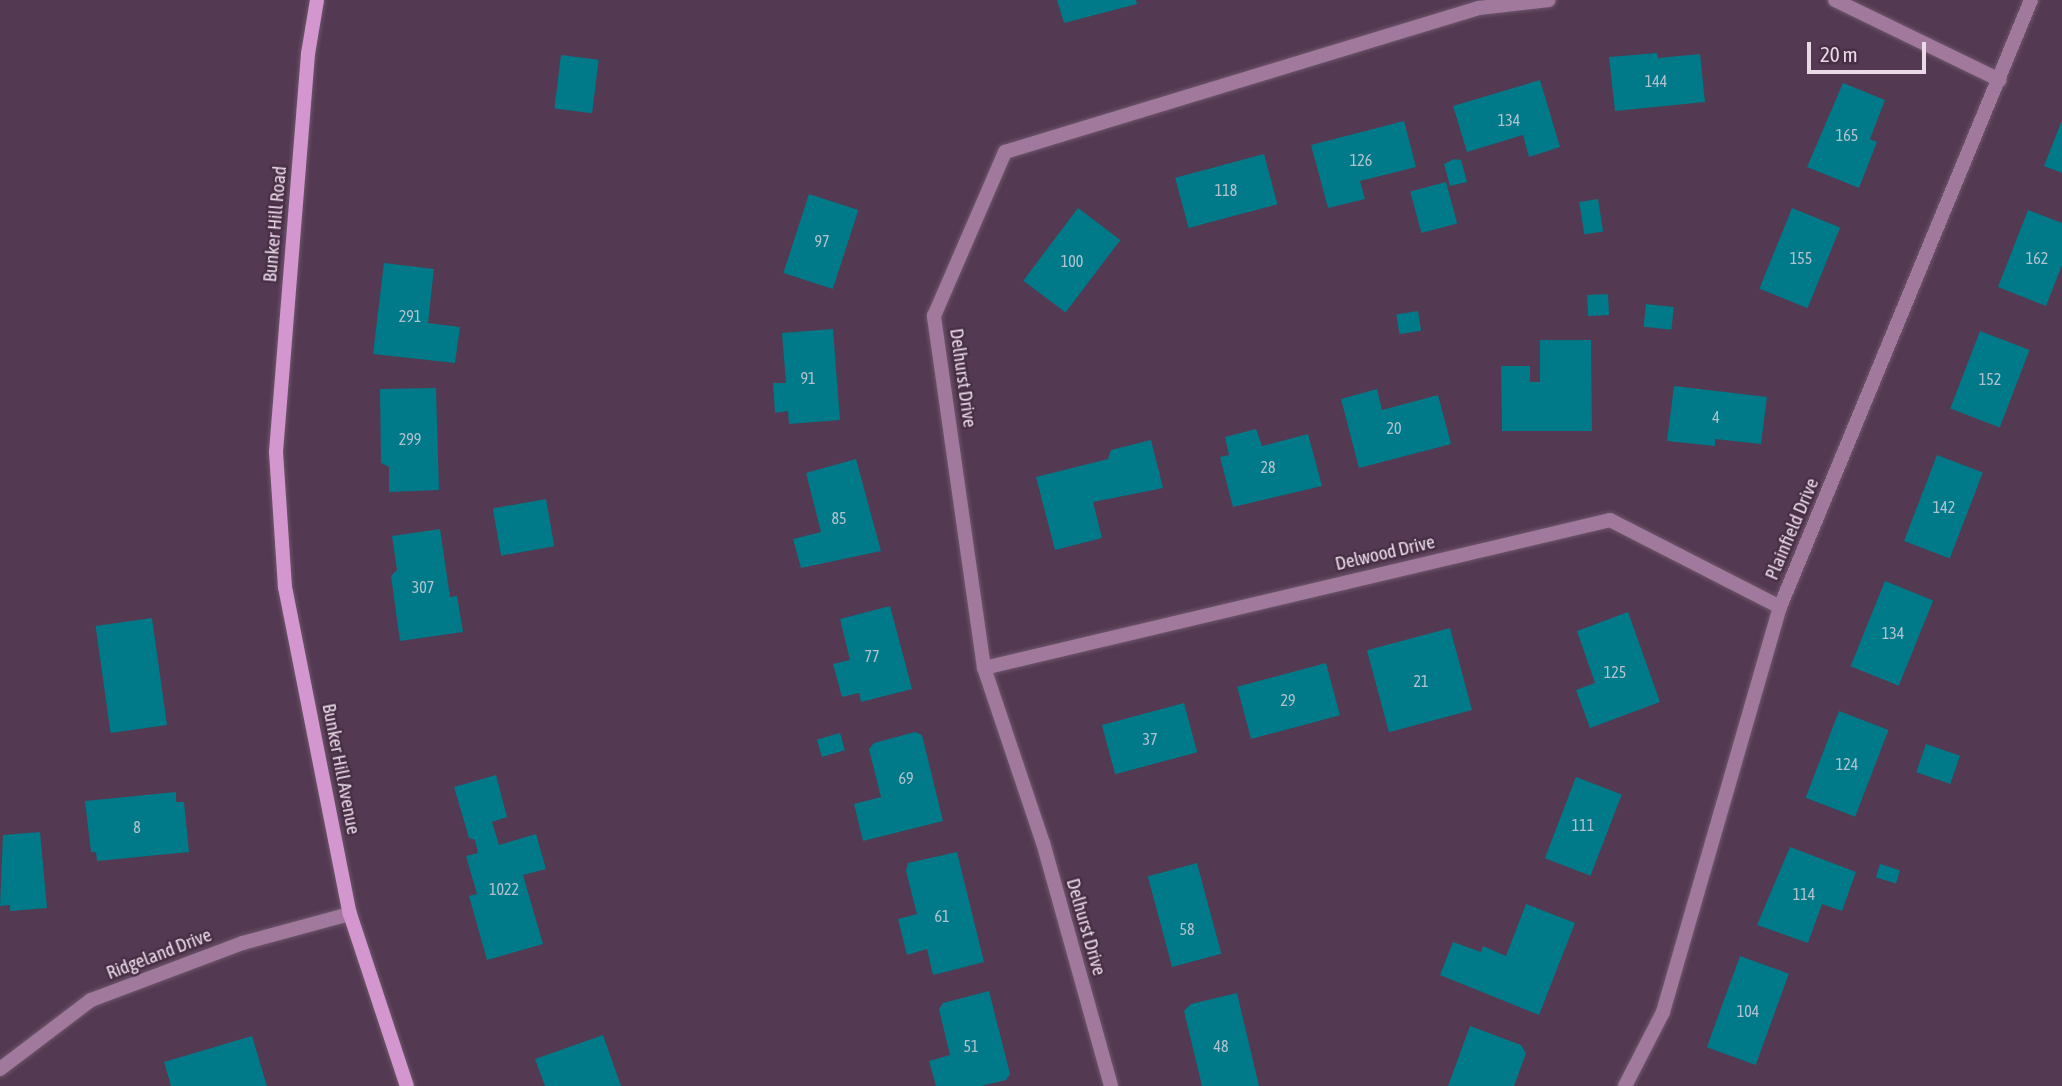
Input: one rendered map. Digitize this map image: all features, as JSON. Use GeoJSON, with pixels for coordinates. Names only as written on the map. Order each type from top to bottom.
{"type":"FeatureCollection","features":[{"type":"Feature","properties":{"kind":"main road","name":"Bunker Hill Road"},"geometry":{"type":"LineString","coordinates":[[276,452],[308,54],[317,0]]}},
{"type":"Feature","properties":{"kind":"main road","name":"Bunker Hill Avenue"},"geometry":{"type":"LineString","coordinates":[[276,452],[285,587],[350,914],[407,1086]]}},
{"type":"Feature","properties":{"kind":"street","name":"Delhurst Drive"},"geometry":{"type":"LineString","coordinates":[[1111,1086],[1043,843],[984,668],[934,316],[1005,152],[1478,4],[1549,0]]}},
{"type":"Feature","properties":{"kind":"street"},"geometry":{"type":"LineString","coordinates":[[1835,0],[2000,80]]}},
{"type":"Feature","properties":{"kind":"street","name":"Plainfield Drive"},"geometry":{"type":"LineString","coordinates":[[1625,1086],[1663,1012],[1780,607],[2031,0]]}},
{"type":"Feature","properties":{"kind":"street","name":"Delwood Drive"},"geometry":{"type":"LineString","coordinates":[[984,668],[1610,520],[1780,607]]}},
{"type":"Feature","properties":{"kind":"street","name":"Ridgeland Drive"},"geometry":{"type":"LineString","coordinates":[[0,1069],[92,1000],[243,943],[350,914]]}},
{"type":"Feature","properties":{"kind":"building"},"geometry":{"type":"Polygon","coordinates":[[[1057,0],[1136,0],[1137,4],[1064,23],[1057,0]]]}},
{"type":"Feature","properties":{"kind":"building"},"geometry":{"type":"Polygon","coordinates":[[[1657,53],[1658,58],[1700,54],[1705,102],[1615,111],[1609,57],[1657,53]]]}},
{"type":"Feature","properties":{"kind":"building"},"geometry":{"type":"Polygon","coordinates":[[[561,55],[599,60],[592,113],[554,109],[561,55]]]}},
{"type":"Feature","properties":{"kind":"building"},"geometry":{"type":"Polygon","coordinates":[[[1540,80],[1560,147],[1529,157],[1523,135],[1467,152],[1453,106],[1540,80]]]}},
{"type":"Feature","properties":{"kind":"building"},"geometry":{"type":"Polygon","coordinates":[[[1843,83],[1885,100],[1870,139],[1877,142],[1859,188],[1807,167],[1843,83]]]}},
{"type":"Feature","properties":{"kind":"building"},"geometry":{"type":"Polygon","coordinates":[[[2062,120],[2062,173],[2044,166],[2062,120]]]}},
{"type":"Feature","properties":{"kind":"building"},"geometry":{"type":"Polygon","coordinates":[[[1404,121],[1416,167],[1360,181],[1365,199],[1328,208],[1311,145],[1404,121]]]}},
{"type":"Feature","properties":{"kind":"building"},"geometry":{"type":"Polygon","coordinates":[[[1264,154],[1277,204],[1189,228],[1175,178],[1264,154]]]}},
{"type":"Feature","properties":{"kind":"building"},"geometry":{"type":"Polygon","coordinates":[[[1454,159],[1461,160],[1467,182],[1450,186],[1444,164],[1454,159]]]}},
{"type":"Feature","properties":{"kind":"building"},"geometry":{"type":"Polygon","coordinates":[[[1446,182],[1457,224],[1421,233],[1410,192],[1446,182]]]}},
{"type":"Feature","properties":{"kind":"building"},"geometry":{"type":"Polygon","coordinates":[[[809,194],[858,210],[833,289],[783,273],[809,194]]]}},
{"type":"Feature","properties":{"kind":"building"},"geometry":{"type":"Polygon","coordinates":[[[1598,199],[1603,232],[1584,235],[1579,202],[1598,199]]]}},
{"type":"Feature","properties":{"kind":"building"},"geometry":{"type":"Polygon","coordinates":[[[1078,208],[1120,240],[1066,313],[1023,281],[1078,208]]]}},
{"type":"Feature","properties":{"kind":"building"},"geometry":{"type":"Polygon","coordinates":[[[1792,208],[1840,227],[1808,308],[1759,289],[1792,208]]]}},
{"type":"Feature","properties":{"kind":"building"},"geometry":{"type":"Polygon","coordinates":[[[2028,210],[2062,223],[2062,265],[2046,306],[1998,287],[2028,210]]]}},
{"type":"Feature","properties":{"kind":"building"},"geometry":{"type":"Polygon","coordinates":[[[384,263],[434,269],[428,323],[460,327],[455,363],[373,354],[384,263]]]}},
{"type":"Feature","properties":{"kind":"building"},"geometry":{"type":"Polygon","coordinates":[[[1608,294],[1609,315],[1588,316],[1587,295],[1608,294]]]}},
{"type":"Feature","properties":{"kind":"building"},"geometry":{"type":"Polygon","coordinates":[[[1646,304],[1674,307],[1671,330],[1644,327],[1646,304]]]}},
{"type":"Feature","properties":{"kind":"building"},"geometry":{"type":"Polygon","coordinates":[[[1418,311],[1421,331],[1399,334],[1396,314],[1418,311]]]}},
{"type":"Feature","properties":{"kind":"building"},"geometry":{"type":"Polygon","coordinates":[[[833,329],[840,420],[789,424],[788,411],[775,413],[773,383],[786,383],[782,333],[833,329]]]}},
{"type":"Feature","properties":{"kind":"building"},"geometry":{"type":"Polygon","coordinates":[[[1980,331],[2029,350],[2000,427],[1950,408],[1980,331]]]}},
{"type":"Feature","properties":{"kind":"building"},"geometry":{"type":"Polygon","coordinates":[[[1540,340],[1591,340],[1592,431],[1502,431],[1501,366],[1530,366],[1530,382],[1540,382],[1540,340]]]}},
{"type":"Feature","properties":{"kind":"building"},"geometry":{"type":"Polygon","coordinates":[[[1674,386],[1767,397],[1761,444],[1715,439],[1715,446],[1667,441],[1674,386]]]}},
{"type":"Feature","properties":{"kind":"building"},"geometry":{"type":"Polygon","coordinates":[[[436,388],[439,490],[389,492],[389,467],[381,463],[380,389],[436,388]]]}},
{"type":"Feature","properties":{"kind":"building"},"geometry":{"type":"Polygon","coordinates":[[[1377,389],[1382,410],[1438,395],[1451,444],[1359,468],[1341,399],[1377,389]]]}},
{"type":"Feature","properties":{"kind":"building"},"geometry":{"type":"Polygon","coordinates":[[[1256,429],[1262,446],[1308,434],[1322,486],[1233,507],[1220,457],[1229,455],[1225,437],[1256,429]]]}},
{"type":"Feature","properties":{"kind":"building"},"geometry":{"type":"Polygon","coordinates":[[[1151,440],[1163,488],[1093,502],[1102,538],[1055,550],[1036,477],[1108,459],[1111,450],[1151,440]]]}},
{"type":"Feature","properties":{"kind":"building"},"geometry":{"type":"Polygon","coordinates":[[[1937,455],[1983,473],[1950,558],[1904,541],[1937,455]]]}},
{"type":"Feature","properties":{"kind":"building"},"geometry":{"type":"Polygon","coordinates":[[[856,459],[881,551],[801,568],[793,539],[821,532],[806,473],[856,459]]]}},
{"type":"Feature","properties":{"kind":"building"},"geometry":{"type":"Polygon","coordinates":[[[546,499],[554,546],[501,556],[493,508],[546,499]]]}},
{"type":"Feature","properties":{"kind":"building"},"geometry":{"type":"Polygon","coordinates":[[[440,529],[450,597],[457,596],[463,632],[400,641],[391,576],[397,570],[392,536],[440,529]]]}},
{"type":"Feature","properties":{"kind":"building"},"geometry":{"type":"Polygon","coordinates":[[[1885,581],[1933,600],[1899,686],[1851,666],[1885,581]]]}},
{"type":"Feature","properties":{"kind":"building"},"geometry":{"type":"Polygon","coordinates":[[[890,606],[912,689],[861,702],[859,693],[842,697],[833,664],[850,660],[840,619],[890,606]]]}},
{"type":"Feature","properties":{"kind":"building"},"geometry":{"type":"Polygon","coordinates":[[[1628,612],[1660,702],[1590,728],[1576,690],[1595,683],[1577,631],[1628,612]]]}},
{"type":"Feature","properties":{"kind":"building"},"geometry":{"type":"Polygon","coordinates":[[[152,618],[167,725],[111,733],[96,626],[152,618]]]}},
{"type":"Feature","properties":{"kind":"building"},"geometry":{"type":"Polygon","coordinates":[[[1450,628],[1472,710],[1389,732],[1367,650],[1450,628]]]}},
{"type":"Feature","properties":{"kind":"building"},"geometry":{"type":"Polygon","coordinates":[[[1326,663],[1340,715],[1251,739],[1237,687],[1326,663]]]}},
{"type":"Feature","properties":{"kind":"building"},"geometry":{"type":"Polygon","coordinates":[[[1184,703],[1197,752],[1115,774],[1102,725],[1184,703]]]}},
{"type":"Feature","properties":{"kind":"building"},"geometry":{"type":"Polygon","coordinates":[[[1839,711],[1888,730],[1855,817],[1806,798],[1839,711]]]}},
{"type":"Feature","properties":{"kind":"building"},"geometry":{"type":"Polygon","coordinates":[[[915,732],[922,735],[943,821],[863,841],[854,804],[881,797],[869,749],[874,743],[915,732]]]}},
{"type":"Feature","properties":{"kind":"building"},"geometry":{"type":"Polygon","coordinates":[[[840,733],[845,750],[822,757],[817,740],[840,733]]]}},
{"type":"Feature","properties":{"kind":"building"},"geometry":{"type":"Polygon","coordinates":[[[1926,744],[1960,756],[1950,784],[1916,772],[1926,744]]]}},
{"type":"Feature","properties":{"kind":"building"},"geometry":{"type":"Polygon","coordinates":[[[496,775],[507,817],[492,822],[499,845],[536,834],[546,869],[523,875],[543,944],[487,960],[469,896],[477,894],[466,856],[478,853],[475,840],[469,838],[454,787],[496,775]]]}},
{"type":"Feature","properties":{"kind":"building"},"geometry":{"type":"Polygon","coordinates":[[[1576,777],[1622,795],[1591,876],[1545,858],[1576,777]]]}},
{"type":"Feature","properties":{"kind":"building"},"geometry":{"type":"Polygon","coordinates":[[[176,792],[176,802],[184,802],[189,852],[97,861],[96,852],[91,852],[85,801],[176,792]]]}},
{"type":"Feature","properties":{"kind":"building"},"geometry":{"type":"Polygon","coordinates":[[[40,832],[47,908],[10,911],[10,905],[0,906],[3,835],[40,832]]]}},
{"type":"Feature","properties":{"kind":"building"},"geometry":{"type":"Polygon","coordinates":[[[1790,847],[1856,872],[1842,911],[1822,904],[1808,943],[1757,925],[1790,847]]]}},
{"type":"Feature","properties":{"kind":"building"},"geometry":{"type":"Polygon","coordinates":[[[957,852],[984,962],[933,975],[927,949],[907,955],[898,919],[917,914],[906,871],[908,863],[957,852]]]}},
{"type":"Feature","properties":{"kind":"building"},"geometry":{"type":"Polygon","coordinates":[[[1197,863],[1221,954],[1172,967],[1148,876],[1197,863]]]}},
{"type":"Feature","properties":{"kind":"building"},"geometry":{"type":"Polygon","coordinates":[[[1880,864],[1900,870],[1896,884],[1876,877],[1880,864]]]}},
{"type":"Feature","properties":{"kind":"building"},"geometry":{"type":"Polygon","coordinates":[[[1526,904],[1575,923],[1539,1015],[1440,975],[1453,942],[1481,952],[1483,946],[1506,956],[1526,904]]]}},
{"type":"Feature","properties":{"kind":"building"},"geometry":{"type":"Polygon","coordinates":[[[1740,956],[1789,974],[1756,1065],[1707,1047],[1740,956]]]}},
{"type":"Feature","properties":{"kind":"building"},"geometry":{"type":"Polygon","coordinates":[[[989,991],[1010,1074],[1006,1080],[981,1086],[936,1086],[929,1061],[950,1055],[939,1009],[943,1003],[989,991]]]}},
{"type":"Feature","properties":{"kind":"building"},"geometry":{"type":"Polygon","coordinates":[[[1237,993],[1259,1086],[1202,1086],[1184,1011],[1191,1004],[1237,993]]]}},
{"type":"Feature","properties":{"kind":"building"},"geometry":{"type":"Polygon","coordinates":[[[1470,1026],[1521,1045],[1526,1053],[1514,1086],[1448,1086],[1470,1026]]]}},
{"type":"Feature","properties":{"kind":"building"},"geometry":{"type":"Polygon","coordinates":[[[603,1035],[621,1086],[545,1086],[535,1059],[603,1035]]]}},
{"type":"Feature","properties":{"kind":"building"},"geometry":{"type":"Polygon","coordinates":[[[252,1036],[267,1086],[171,1086],[164,1062],[252,1036]]]}}]}
